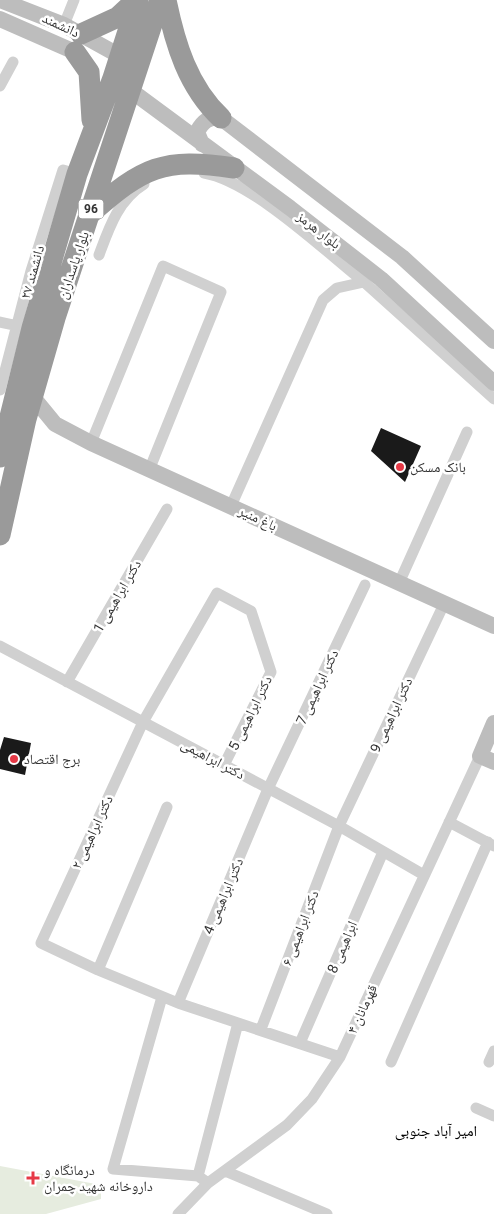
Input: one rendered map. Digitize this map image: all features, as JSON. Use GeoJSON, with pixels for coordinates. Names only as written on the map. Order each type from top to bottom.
{"type":"FeatureCollection","features":[{"type":"Feature","properties":{"kind":"highway"},"geometry":{"type":"LineString","coordinates":[[92,132],[89,72],[73,37],[118,17],[137,0]]}},
{"type":"Feature","properties":{"kind":"highway","name":"بلوار پاسداران"},"geometry":{"type":"LineString","coordinates":[[0,457],[24,327],[92,132],[113,78],[137,0]]}},
{"type":"Feature","properties":{"kind":"highway","name":"بلوار پاسداران"},"geometry":{"type":"LineString","coordinates":[[0,535],[12,393],[55,318],[160,0]]}},
{"type":"Feature","properties":{"kind":"highway"},"geometry":{"type":"LineString","coordinates":[[166,0],[176,42],[189,74],[205,103],[221,118]]}},
{"type":"Feature","properties":{"kind":"highway"},"geometry":{"type":"LineString","coordinates":[[90,214],[134,178],[154,168],[201,163],[234,168]]}},
{"type":"Feature","properties":{"kind":"main road","name":"دانشمند"},"geometry":{"type":"LineString","coordinates":[[0,0],[73,37],[120,55],[139,67]]}},
{"type":"Feature","properties":{"kind":"main road"},"geometry":{"type":"LineString","coordinates":[[0,19],[73,37]]}},
{"type":"Feature","properties":{"kind":"main road","name":"بلوار هرمز"},"geometry":{"type":"LineString","coordinates":[[113,78],[290,208],[381,279],[494,383]]}},
{"type":"Feature","properties":{"kind":"main road"},"geometry":{"type":"LineString","coordinates":[[202,144],[197,132],[202,123],[211,117],[221,118],[402,257],[494,341]]}},
{"type":"Feature","properties":{"kind":"main road","name":"باغ منیر"},"geometry":{"type":"LineString","coordinates":[[12,393],[55,424],[91,443],[150,468],[494,626]]}},
{"type":"Feature","properties":{"kind":"main road"},"geometry":{"type":"LineString","coordinates":[[487,759],[494,723]]}},
{"type":"Feature","properties":{"kind":"street"},"geometry":{"type":"LineString","coordinates":[[73,37],[74,0]]}},
{"type":"Feature","properties":{"kind":"street"},"geometry":{"type":"LineString","coordinates":[[0,86],[14,62]]}},
{"type":"Feature","properties":{"kind":"street"},"geometry":{"type":"LineString","coordinates":[[98,255],[114,214],[137,188],[158,175],[196,172],[215,175],[235,184],[281,214],[364,282],[494,399]]}},
{"type":"Feature","properties":{"kind":"street"},"geometry":{"type":"LineString","coordinates":[[91,443],[163,266],[220,292],[150,468]]}},
{"type":"Feature","properties":{"kind":"street"},"geometry":{"type":"LineString","coordinates":[[231,506],[323,300],[337,288],[364,282]]}},
{"type":"Feature","properties":{"kind":"street"},"geometry":{"type":"LineString","coordinates":[[0,322],[24,327]]}},
{"type":"Feature","properties":{"kind":"street"},"geometry":{"type":"LineString","coordinates":[[399,584],[467,432]]}},
{"type":"Feature","properties":{"kind":"street","name":"دکتر ابراهیمی 1"},"geometry":{"type":"LineString","coordinates":[[67,682],[166,509]]}},
{"type":"Feature","properties":{"kind":"street","name":"دکتر ابراهیمی 7"},"geometry":{"type":"LineString","coordinates":[[268,789],[365,585]]}},
{"type":"Feature","properties":{"kind":"street","name":"دکتر ابراهیمی ۲"},"geometry":{"type":"LineString","coordinates":[[98,970],[41,943],[143,722],[217,592]]}},
{"type":"Feature","properties":{"kind":"street","name":"دکتر ابراهیمی 5"},"geometry":{"type":"LineString","coordinates":[[217,592],[251,611],[271,672],[224,765]]}},
{"type":"Feature","properties":{"kind":"street","name":"دکتر ابراهیمی 9"},"geometry":{"type":"LineString","coordinates":[[339,826],[444,604]]}},
{"type":"Feature","properties":{"kind":"street","name":"دکتر ابراهیمی"},"geometry":{"type":"LineString","coordinates":[[0,646],[339,826],[424,875]]}},
{"type":"Feature","properties":{"kind":"street","name":"قهرمانان ۴"},"geometry":{"type":"LineString","coordinates":[[178,1214],[208,1183],[286,1125],[312,1099],[340,1057],[449,822],[487,759]]}},
{"type":"Feature","properties":{"kind":"street","name":"دکتر ابراهیمی 4"},"geometry":{"type":"LineString","coordinates":[[178,1004],[268,789]]}},
{"type":"Feature","properties":{"kind":"street"},"geometry":{"type":"LineString","coordinates":[[166,807],[98,970],[178,1004],[261,1029],[340,1057]]}},
{"type":"Feature","properties":{"kind":"street"},"geometry":{"type":"LineString","coordinates":[[391,1062],[491,844],[449,822]]}},
{"type":"Feature","properties":{"kind":"street","name":"دکتر ابراهیمی ۶"},"geometry":{"type":"LineString","coordinates":[[261,1029],[339,826]]}},
{"type":"Feature","properties":{"kind":"street","name":"ابراهیمی 8"},"geometry":{"type":"LineString","coordinates":[[300,1043],[383,852]]}},
{"type":"Feature","properties":{"kind":"street"},"geometry":{"type":"LineString","coordinates":[[162,997],[113,1169],[198,1176],[208,1183]]}},
{"type":"Feature","properties":{"kind":"street"},"geometry":{"type":"LineString","coordinates":[[198,1176],[238,1023]]}},
{"type":"Feature","properties":{"kind":"street"},"geometry":{"type":"LineString","coordinates":[[476,1108],[494,1116]]}},
{"type":"Feature","properties":{"kind":"street"},"geometry":{"type":"LineString","coordinates":[[225,1170],[328,1214]]}},
{"type":"Feature","properties":{"kind":"shaded area"},"geometry":{"type":"Polygon","coordinates":[[[0,1166],[101,1185],[101,1199],[46,1214],[0,1214],[0,1166]]]}},
{"type":"Feature","properties":{"kind":"building","name":"بانک مسکن"},"geometry":{"type":"Polygon","coordinates":[[[381,428],[421,446],[405,482],[371,451],[381,428]]]}},
{"type":"Feature","properties":{"kind":"building","name":"برج اقتصاد"},"geometry":{"type":"Polygon","coordinates":[[[4,737],[31,743],[25,775],[0,769],[0,750],[4,737]]]}},
{"type":"Feature","properties":{"kind":"place","name":"بانک مسکن"},"geometry":{"type":"Point","coordinates":[400,467]}},
{"type":"Feature","properties":{"kind":"place","name":"برج اقتصاد"},"geometry":{"type":"Point","coordinates":[14,759]}},
{"type":"Feature","properties":{"kind":"place","name":"درمانگاه و داروخانه شهید چمران"},"geometry":{"type":"Point","coordinates":[33,1178]}},
{"type":"Feature","properties":{"kind":"district","name":"امير آباد جنوبی"},"geometry":{"type":"Point","coordinates":[436,1131]}}]}
